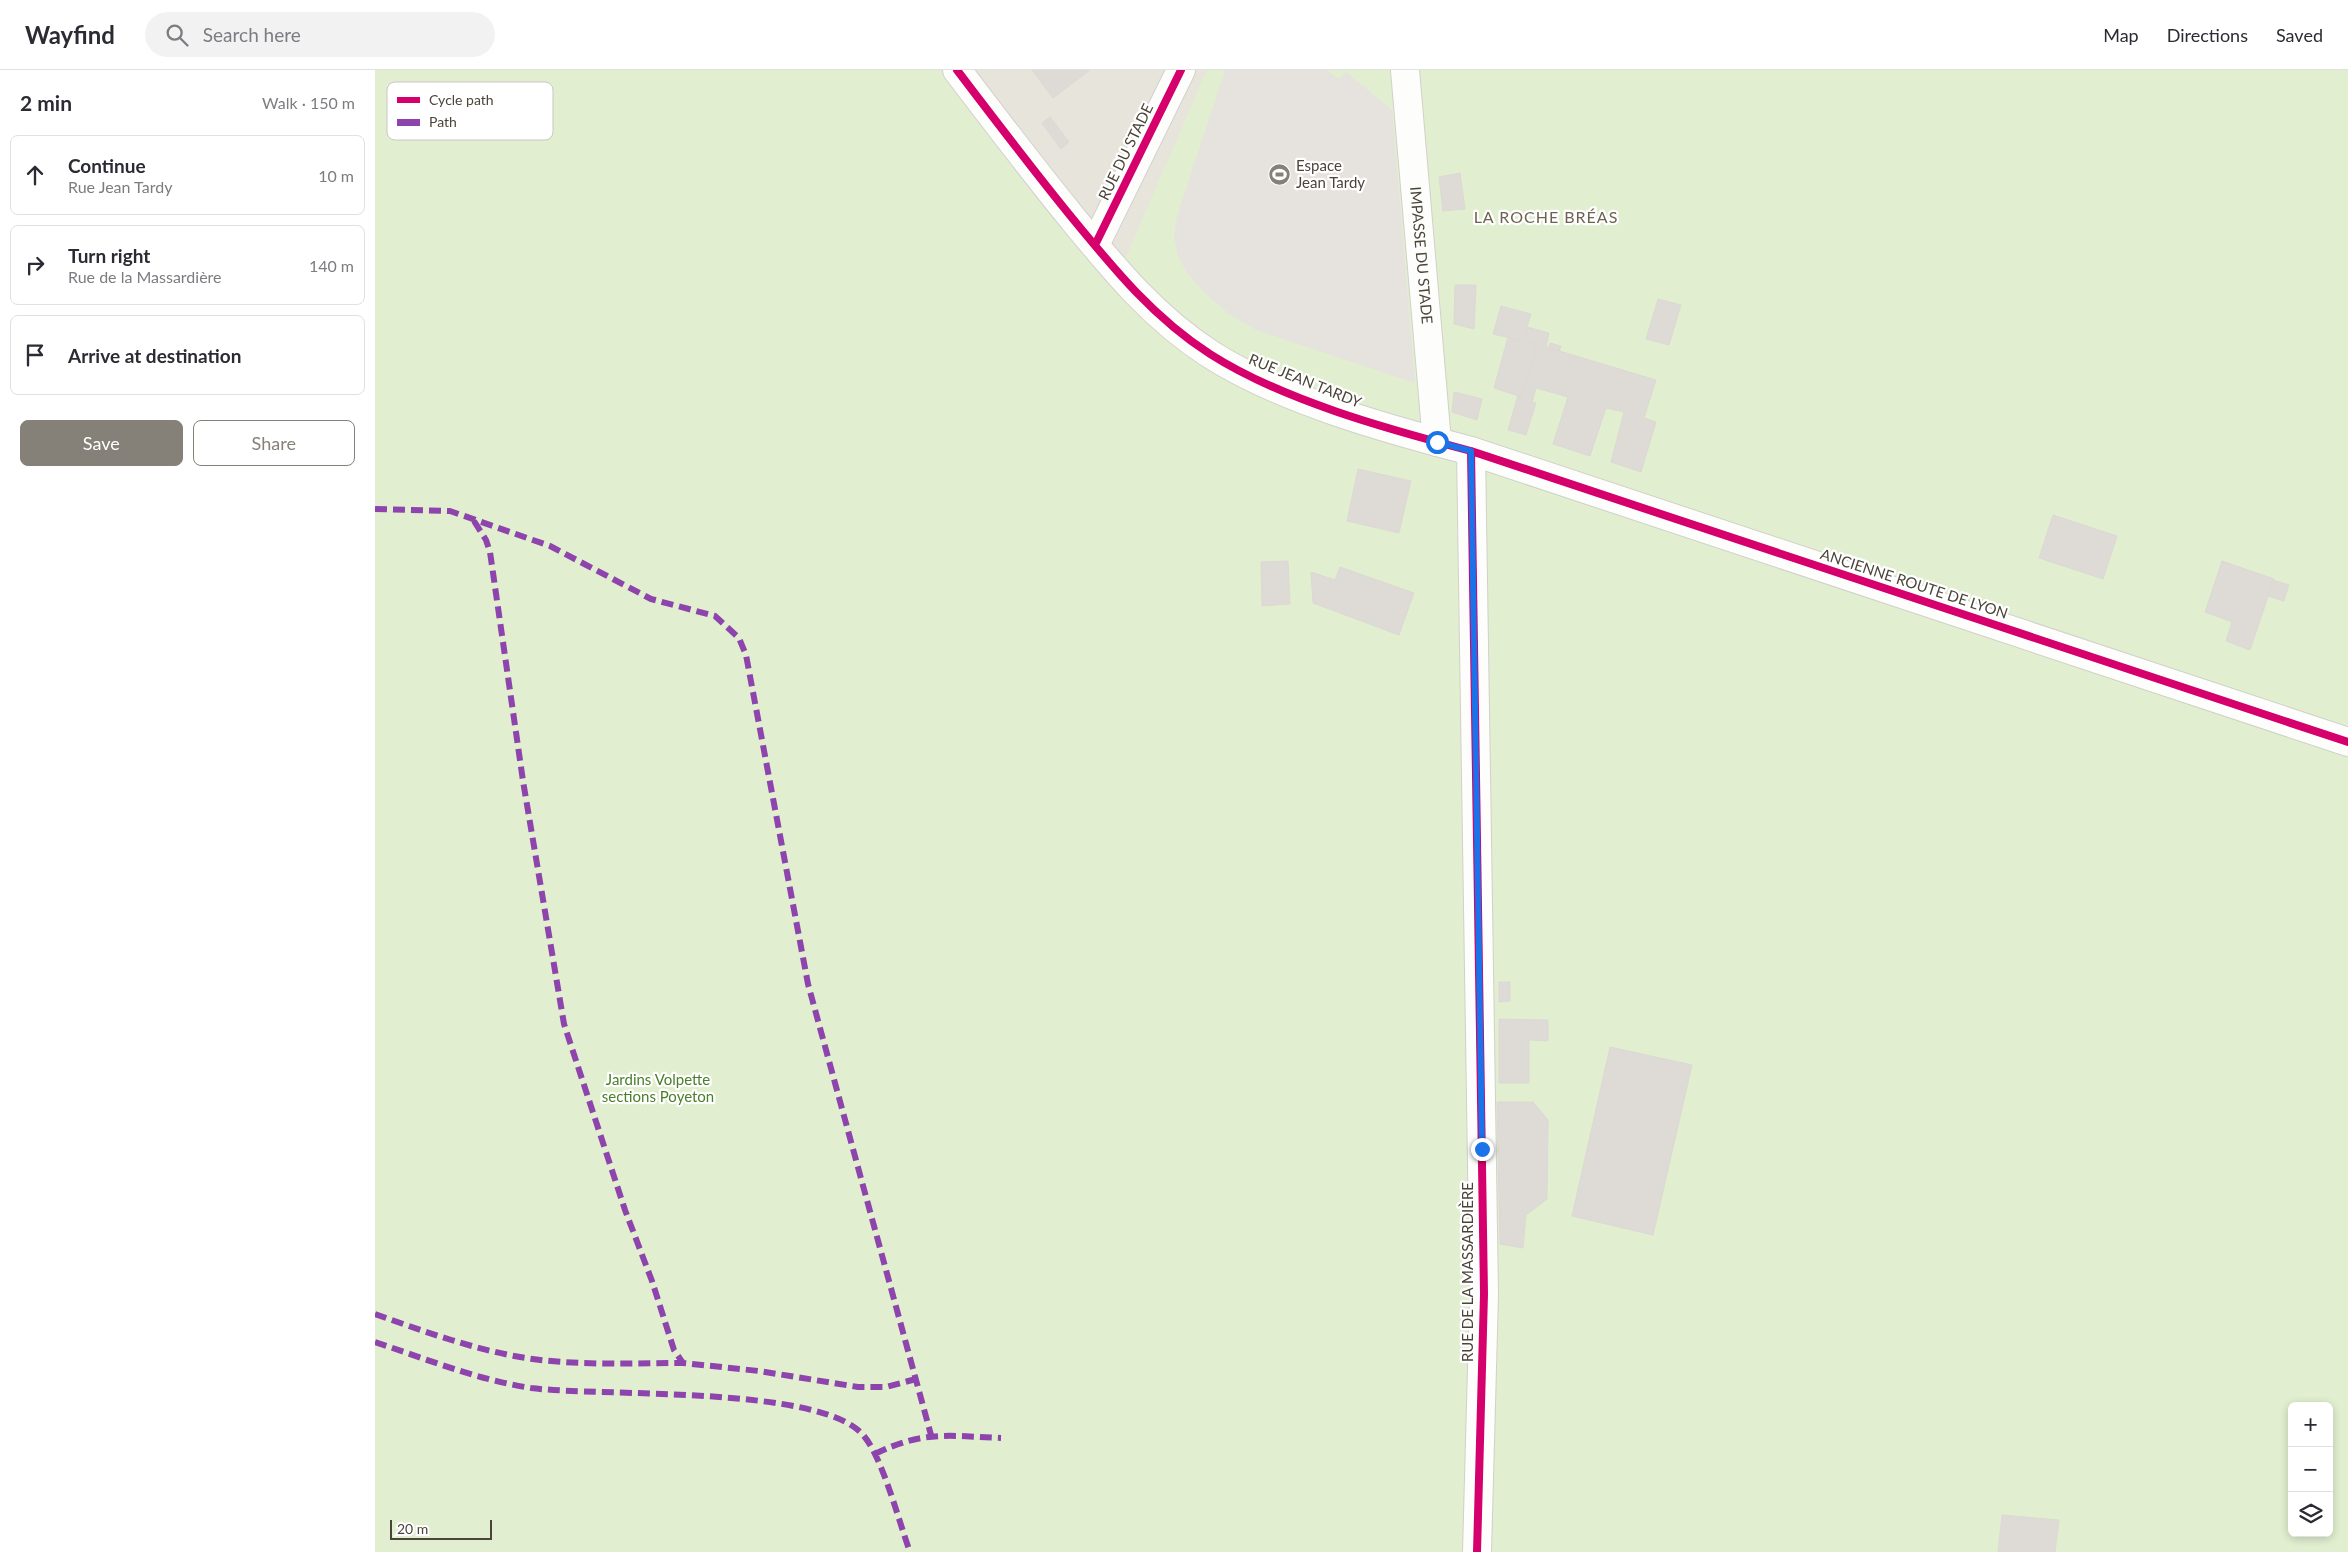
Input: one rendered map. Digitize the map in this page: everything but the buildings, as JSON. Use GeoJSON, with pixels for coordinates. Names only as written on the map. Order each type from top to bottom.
{"type":"FeatureCollection","features":[{"type":"Feature","properties":{"kind":"street","name":"RUE JEAN TARDY"},"geometry":{"type":"LineString","coordinates":[[957,70],[1095,245],[1128,284],[1166,322],[1209,353],[1257,380],[1346,414],[1471,451]]}},
{"type":"Feature","properties":{"kind":"street","name":"RUE DU STADE"},"geometry":{"type":"LineString","coordinates":[[1095,245],[1181,70]]}},
{"type":"Feature","properties":{"kind":"street","name":"IMPASSE DU STADE"},"geometry":{"type":"LineString","coordinates":[[1405,70],[1437,442]]}},
{"type":"Feature","properties":{"kind":"street","name":"ANCIENNE ROUTE DE LYON"},"geometry":{"type":"LineString","coordinates":[[1471,451],[2348,742]]}},
{"type":"Feature","properties":{"kind":"street","name":"RUE DE LA MASSARDIÈRE"},"geometry":{"type":"LineString","coordinates":[[1471,451],[1484,1294],[1477,1552]]}},
{"type":"Feature","properties":{"kind":"shaded area"},"geometry":{"type":"Polygon","coordinates":[[[939,70],[1209,70],[1116,281],[1055,203],[939,70]]]}},
{"type":"Feature","properties":{"kind":"shaded area","name":"Espace Jean Tardy"},"geometry":{"type":"Polygon","coordinates":[[[1225,70],[1327,70],[1339,79],[1346,72],[1392,110],[1415,383],[1256,330],[1229,314],[1207,295],[1187,273],[1178,256],[1174,237],[1177,216],[1225,70]]]}},
{"type":"Feature","properties":{"kind":"green space","name":"Jardins Volpette sections Poyeton"},"geometry":{"type":"Polygon","coordinates":[[[375,70],[939,70],[1055,203],[1116,280],[1207,70],[2348,70],[2348,1552],[375,1552],[375,70]]]}},
{"type":"Feature","properties":{"kind":"marked path"},"geometry":{"type":"LineString","coordinates":[[375,509],[450,511],[550,546],[651,599],[715,616],[739,638],[746,655],[808,984],[931,1435]]}},
{"type":"Feature","properties":{"kind":"marked path"},"geometry":{"type":"LineString","coordinates":[[474,521],[486,540],[490,552],[523,781],[564,1024],[625,1210],[652,1281],[674,1350],[683,1363],[759,1371],[858,1387],[886,1387],[916,1379]]}},
{"type":"Feature","properties":{"kind":"marked path"},"geometry":{"type":"LineString","coordinates":[[375,1314],[468,1345],[507,1355],[546,1361],[585,1363],[683,1363]]}},
{"type":"Feature","properties":{"kind":"marked path"},"geometry":{"type":"LineString","coordinates":[[375,1342],[491,1380],[531,1388],[564,1391],[708,1396],[759,1401],[805,1408],[841,1420],[864,1436],[871,1446],[890,1491],[910,1552]]}},
{"type":"Feature","properties":{"kind":"marked path"},"geometry":{"type":"LineString","coordinates":[[875,1454],[908,1441],[937,1436],[1001,1438]]}},
{"type":"Feature","properties":{"kind":"cycle path"},"geometry":{"type":"LineString","coordinates":[[957,70],[1058,201],[1136,292],[1171,325],[1210,354],[1269,385],[1336,412],[1471,451],[2348,742]]}},
{"type":"Feature","properties":{"kind":"cycle path"},"geometry":{"type":"LineString","coordinates":[[1095,245],[1181,70]]}},
{"type":"Feature","properties":{"kind":"cycle path"},"geometry":{"type":"LineString","coordinates":[[1471,451],[1484,1294],[1477,1552]]}},
{"type":"Feature","properties":{"kind":"place","name":"Espace Jean Tardy"},"geometry":{"type":"Point","coordinates":[1280,175]}},
{"type":"Feature","properties":{"kind":"district","name":"LA ROCHE BRÉAS"},"geometry":{"type":"Point","coordinates":[1546,217]}},
{"type":"Feature","properties":{"kind":"route"},"geometry":{"type":"LineString","coordinates":[[1437,442],[1471,451],[1482,1149]]}}]}
